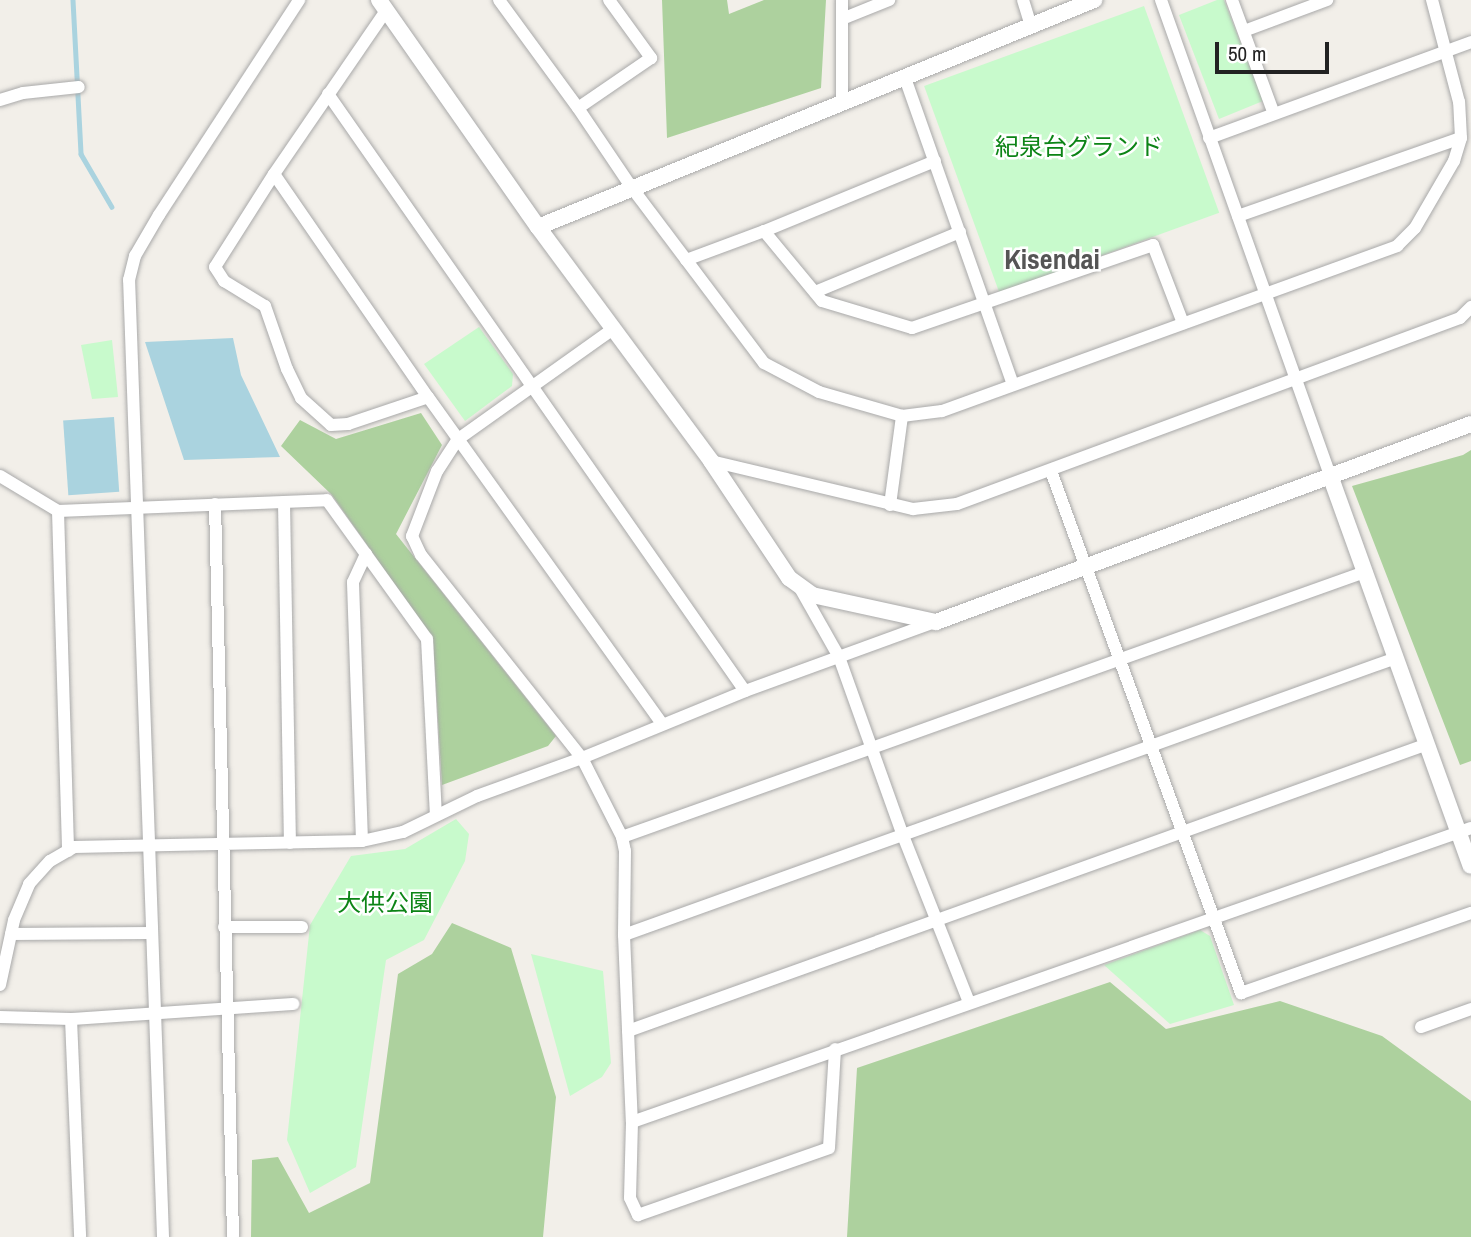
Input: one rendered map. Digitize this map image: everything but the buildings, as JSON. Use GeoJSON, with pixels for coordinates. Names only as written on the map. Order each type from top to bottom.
{"type":"FeatureCollection","features":[{"type":"Feature","properties":{"kind":"street"},"geometry":{"type":"LineString","coordinates":[[163,1237],[153,1015],[139,507],[129,291],[135,256],[299,0]]}},
{"type":"Feature","properties":{"kind":"street"},"geometry":{"type":"LineString","coordinates":[[499,0],[578,108],[632,188],[764,363],[819,392],[902,416],[942,411],[1397,246],[1415,228],[1454,161],[1461,138],[1459,102],[1432,0]]}},
{"type":"Feature","properties":{"kind":"street"},"geometry":{"type":"LineString","coordinates":[[578,108],[651,58],[609,0]]}},
{"type":"Feature","properties":{"kind":"street"},"geometry":{"type":"LineString","coordinates":[[842,0],[842,103]]}},
{"type":"Feature","properties":{"kind":"street"},"geometry":{"type":"LineString","coordinates":[[842,19],[889,0]]}},
{"type":"Feature","properties":{"kind":"street"},"geometry":{"type":"LineString","coordinates":[[1023,0],[1031,26]]}},
{"type":"Feature","properties":{"kind":"street"},"geometry":{"type":"LineString","coordinates":[[538,227],[1094,0]]}},
{"type":"Feature","properties":{"kind":"street"},"geometry":{"type":"LineString","coordinates":[[1161,0],[1396,658],[1428,744],[1465,830],[1471,866]]}},
{"type":"Feature","properties":{"kind":"street"},"geometry":{"type":"LineString","coordinates":[[1232,0],[1274,114]]}},
{"type":"Feature","properties":{"kind":"street"},"geometry":{"type":"LineString","coordinates":[[1244,31],[1327,0]]}},
{"type":"Feature","properties":{"kind":"street"},"geometry":{"type":"LineString","coordinates":[[428,397],[348,424],[331,425],[301,398],[287,369],[265,306],[224,281],[215,267],[382,6],[538,227],[711,461],[789,578],[812,595],[936,622]]}},
{"type":"Feature","properties":{"kind":"street"},"geometry":{"type":"LineString","coordinates":[[1209,138],[1471,42]]}},
{"type":"Feature","properties":{"kind":"street"},"geometry":{"type":"LineString","coordinates":[[905,78],[1013,385]]}},
{"type":"Feature","properties":{"kind":"street"},"geometry":{"type":"LineString","coordinates":[[0,100],[23,93],[79,87]]}},
{"type":"Feature","properties":{"kind":"street"},"geometry":{"type":"LineString","coordinates":[[328,94],[746,691]]}},
{"type":"Feature","properties":{"kind":"street"},"geometry":{"type":"LineString","coordinates":[[1238,216],[1461,138]]}},
{"type":"Feature","properties":{"kind":"street"},"geometry":{"type":"LineString","coordinates":[[686,260],[764,232],[935,161]]}},
{"type":"Feature","properties":{"kind":"street"},"geometry":{"type":"LineString","coordinates":[[274,174],[428,397],[662,724]]}},
{"type":"Feature","properties":{"kind":"street"},"geometry":{"type":"LineString","coordinates":[[764,232],[822,301],[912,328],[1153,245],[1183,323]]}},
{"type":"Feature","properties":{"kind":"street"},"geometry":{"type":"LineString","coordinates":[[815,292],[960,233]]}},
{"type":"Feature","properties":{"kind":"street"},"geometry":{"type":"LineString","coordinates":[[711,461],[890,505],[913,509],[957,504],[1460,318],[1471,307]]}},
{"type":"Feature","properties":{"kind":"street"},"geometry":{"type":"LineString","coordinates":[[613,329],[458,439],[437,471],[412,536],[421,555],[582,758],[622,837],[625,851],[624,935],[632,1122],[630,1198],[638,1215],[829,1148],[835,1049]]}},
{"type":"Feature","properties":{"kind":"street"},"geometry":{"type":"LineString","coordinates":[[890,505],[902,416]]}},
{"type":"Feature","properties":{"kind":"street"},"geometry":{"type":"LineString","coordinates":[[0,985],[11,934],[29,884],[50,861],[74,847],[362,841],[403,832],[436,814],[746,691],[1331,478],[1471,424]]}},
{"type":"Feature","properties":{"kind":"street"},"geometry":{"type":"LineString","coordinates":[[1051,471],[1088,566],[1119,660],[1184,831],[1241,993],[1471,913]]}},
{"type":"Feature","properties":{"kind":"street"},"geometry":{"type":"LineString","coordinates":[[0,476],[58,511],[327,500],[427,639],[436,814]]}},
{"type":"Feature","properties":{"kind":"street"},"geometry":{"type":"LineString","coordinates":[[284,502],[290,844]]}},
{"type":"Feature","properties":{"kind":"street"},"geometry":{"type":"LineString","coordinates":[[215,505],[233,1237]]}},
{"type":"Feature","properties":{"kind":"street"},"geometry":{"type":"LineString","coordinates":[[58,511],[68,851]]}},
{"type":"Feature","properties":{"kind":"street"},"geometry":{"type":"LineString","coordinates":[[362,841],[353,582],[366,554]]}},
{"type":"Feature","properties":{"kind":"street"},"geometry":{"type":"LineString","coordinates":[[622,837],[1365,572]]}},
{"type":"Feature","properties":{"kind":"street"},"geometry":{"type":"LineString","coordinates":[[800,588],[839,657],[935,922],[969,1002]]}},
{"type":"Feature","properties":{"kind":"street"},"geometry":{"type":"LineString","coordinates":[[624,935],[902,833],[1396,658]]}},
{"type":"Feature","properties":{"kind":"street"},"geometry":{"type":"LineString","coordinates":[[628,1031],[1428,744]]}},
{"type":"Feature","properties":{"kind":"street"},"geometry":{"type":"LineString","coordinates":[[632,1122],[1465,830]]}},
{"type":"Feature","properties":{"kind":"street"},"geometry":{"type":"LineString","coordinates":[[224,927],[302,927]]}},
{"type":"Feature","properties":{"kind":"street"},"geometry":{"type":"LineString","coordinates":[[11,934],[151,933]]}},
{"type":"Feature","properties":{"kind":"street"},"geometry":{"type":"LineString","coordinates":[[0,1017],[71,1019],[293,1004]]}},
{"type":"Feature","properties":{"kind":"street"},"geometry":{"type":"LineString","coordinates":[[1421,1027],[1471,1009]]}},
{"type":"Feature","properties":{"kind":"street"},"geometry":{"type":"LineString","coordinates":[[71,1019],[80,1237]]}},
{"type":"Feature","properties":{"kind":"green space"},"geometry":{"type":"Polygon","coordinates":[[[662,0],[727,0],[729,14],[764,0],[826,0],[821,88],[667,138],[662,0]]]}},
{"type":"Feature","properties":{"kind":"green space"},"geometry":{"type":"Polygon","coordinates":[[[1217,0],[1224,0],[1263,101],[1219,119],[1179,15],[1217,0]]]}},
{"type":"Feature","properties":{"kind":"green space","name":"紀泉台グランド"},"geometry":{"type":"Polygon","coordinates":[[[1144,6],[1219,213],[999,293],[924,86],[1144,6]]]}},
{"type":"Feature","properties":{"kind":"green space"},"geometry":{"type":"Polygon","coordinates":[[[479,327],[513,374],[512,386],[465,421],[424,364],[479,327]]]}},
{"type":"Feature","properties":{"kind":"green space"},"geometry":{"type":"Polygon","coordinates":[[[112,340],[118,397],[92,399],[81,345],[112,340]]]}},
{"type":"Feature","properties":{"kind":"green space"},"geometry":{"type":"Polygon","coordinates":[[[421,413],[442,445],[396,534],[556,736],[548,746],[442,785],[433,639],[332,495],[281,446],[300,420],[336,439],[421,413]]]}},
{"type":"Feature","properties":{"kind":"green space"},"geometry":{"type":"Polygon","coordinates":[[[1471,450],[1471,761],[1460,765],[1352,486],[1463,455],[1471,450]]]}},
{"type":"Feature","properties":{"kind":"green space","name":"大供公園"},"geometry":{"type":"Polygon","coordinates":[[[456,819],[469,834],[465,861],[424,940],[386,960],[356,1167],[310,1193],[287,1140],[310,925],[351,856],[405,849],[456,819]]]}},
{"type":"Feature","properties":{"kind":"green space"},"geometry":{"type":"Polygon","coordinates":[[[452,923],[511,948],[556,1097],[543,1237],[251,1237],[252,1160],[278,1157],[309,1213],[370,1183],[398,974],[432,954],[452,923]]]}},
{"type":"Feature","properties":{"kind":"green space"},"geometry":{"type":"Polygon","coordinates":[[[1200,930],[1210,936],[1234,1005],[1170,1024],[1104,965],[1200,930]]]}},
{"type":"Feature","properties":{"kind":"green space"},"geometry":{"type":"Polygon","coordinates":[[[531,954],[603,971],[611,1063],[602,1077],[570,1096],[531,954]]]}},
{"type":"Feature","properties":{"kind":"green space"},"geometry":{"type":"Polygon","coordinates":[[[1110,982],[1166,1029],[1280,1001],[1382,1036],[1471,1101],[1471,1237],[847,1237],[857,1068],[1110,982]]]}},
{"type":"Feature","properties":{"kind":"water"},"geometry":{"type":"Polygon","coordinates":[[[233,338],[241,375],[280,457],[184,460],[145,342],[233,338]]]}},
{"type":"Feature","properties":{"kind":"water"},"geometry":{"type":"Polygon","coordinates":[[[114,417],[119,492],[68,495],[63,421],[114,417]]]}},
{"type":"Feature","properties":{"kind":"waterway"},"geometry":{"type":"LineString","coordinates":[[73,0],[81,154],[112,207]]}},
{"type":"Feature","properties":{"kind":"district","name":"Kisendai"},"geometry":{"type":"Point","coordinates":[1052,259]}}]}
